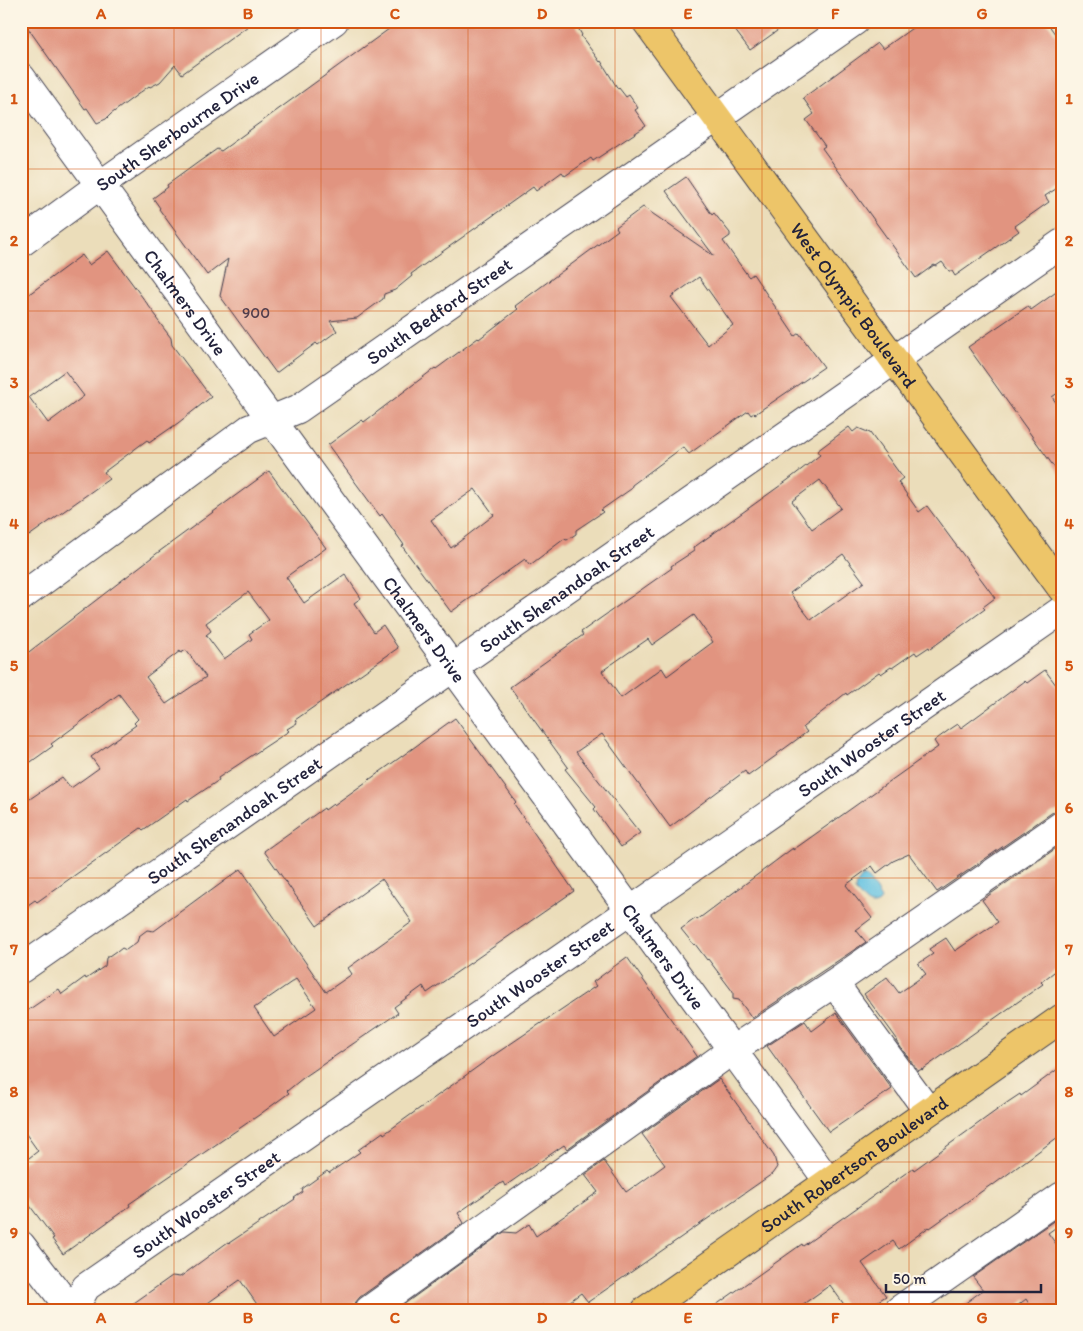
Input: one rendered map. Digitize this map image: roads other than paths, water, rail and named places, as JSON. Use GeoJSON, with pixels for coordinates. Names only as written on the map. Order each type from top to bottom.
{"type":"FeatureCollection","features":[{"type":"Feature","properties":{"kind":"main road","name":"West Olympic Boulevard"},"geometry":{"type":"LineString","coordinates":[[646,21],[1062,589]]}},
{"type":"Feature","properties":{"kind":"main road","name":"South Robertson Boulevard"},"geometry":{"type":"LineString","coordinates":[[646,1310],[1062,1018]]}},
{"type":"Feature","properties":{"kind":"street","name":"South Sherbourne Drive"},"geometry":{"type":"LineString","coordinates":[[21,243],[100,185],[334,21]]}},
{"type":"Feature","properties":{"kind":"street","name":"South Bedford Street"},"geometry":{"type":"LineString","coordinates":[[21,597],[249,429],[298,409],[855,21]]}},
{"type":"Feature","properties":{"kind":"street","name":"Chalmers Drive"},"geometry":{"type":"LineString","coordinates":[[21,77],[731,1051],[828,1181]]}},
{"type":"Feature","properties":{"kind":"street","name":"South Shenandoah Street"},"geometry":{"type":"LineString","coordinates":[[21,969],[1062,243]]}},
{"type":"Feature","properties":{"kind":"street","name":"South Wooster Street"},"geometry":{"type":"LineString","coordinates":[[72,1310],[86,1287],[630,912],[1062,610]]}},
{"type":"Feature","properties":{"kind":"street"},"geometry":{"type":"LineString","coordinates":[[369,1310],[731,1051],[834,983],[1062,825]]}},
{"type":"Feature","properties":{"kind":"street"},"geometry":{"type":"LineString","coordinates":[[834,983],[928,1111]]}},
{"type":"Feature","properties":{"kind":"street"},"geometry":{"type":"LineString","coordinates":[[899,1310],[1062,1196]]}},
{"type":"Feature","properties":{"kind":"street"},"geometry":{"type":"LineString","coordinates":[[21,1244],[72,1310]]}},
{"type":"Feature","properties":{"kind":"water"},"geometry":{"type":"Polygon","coordinates":[[[862,877],[866,877],[872,884],[881,899],[879,903],[875,905],[869,904],[855,891],[856,885],[862,877]]]}}]}
